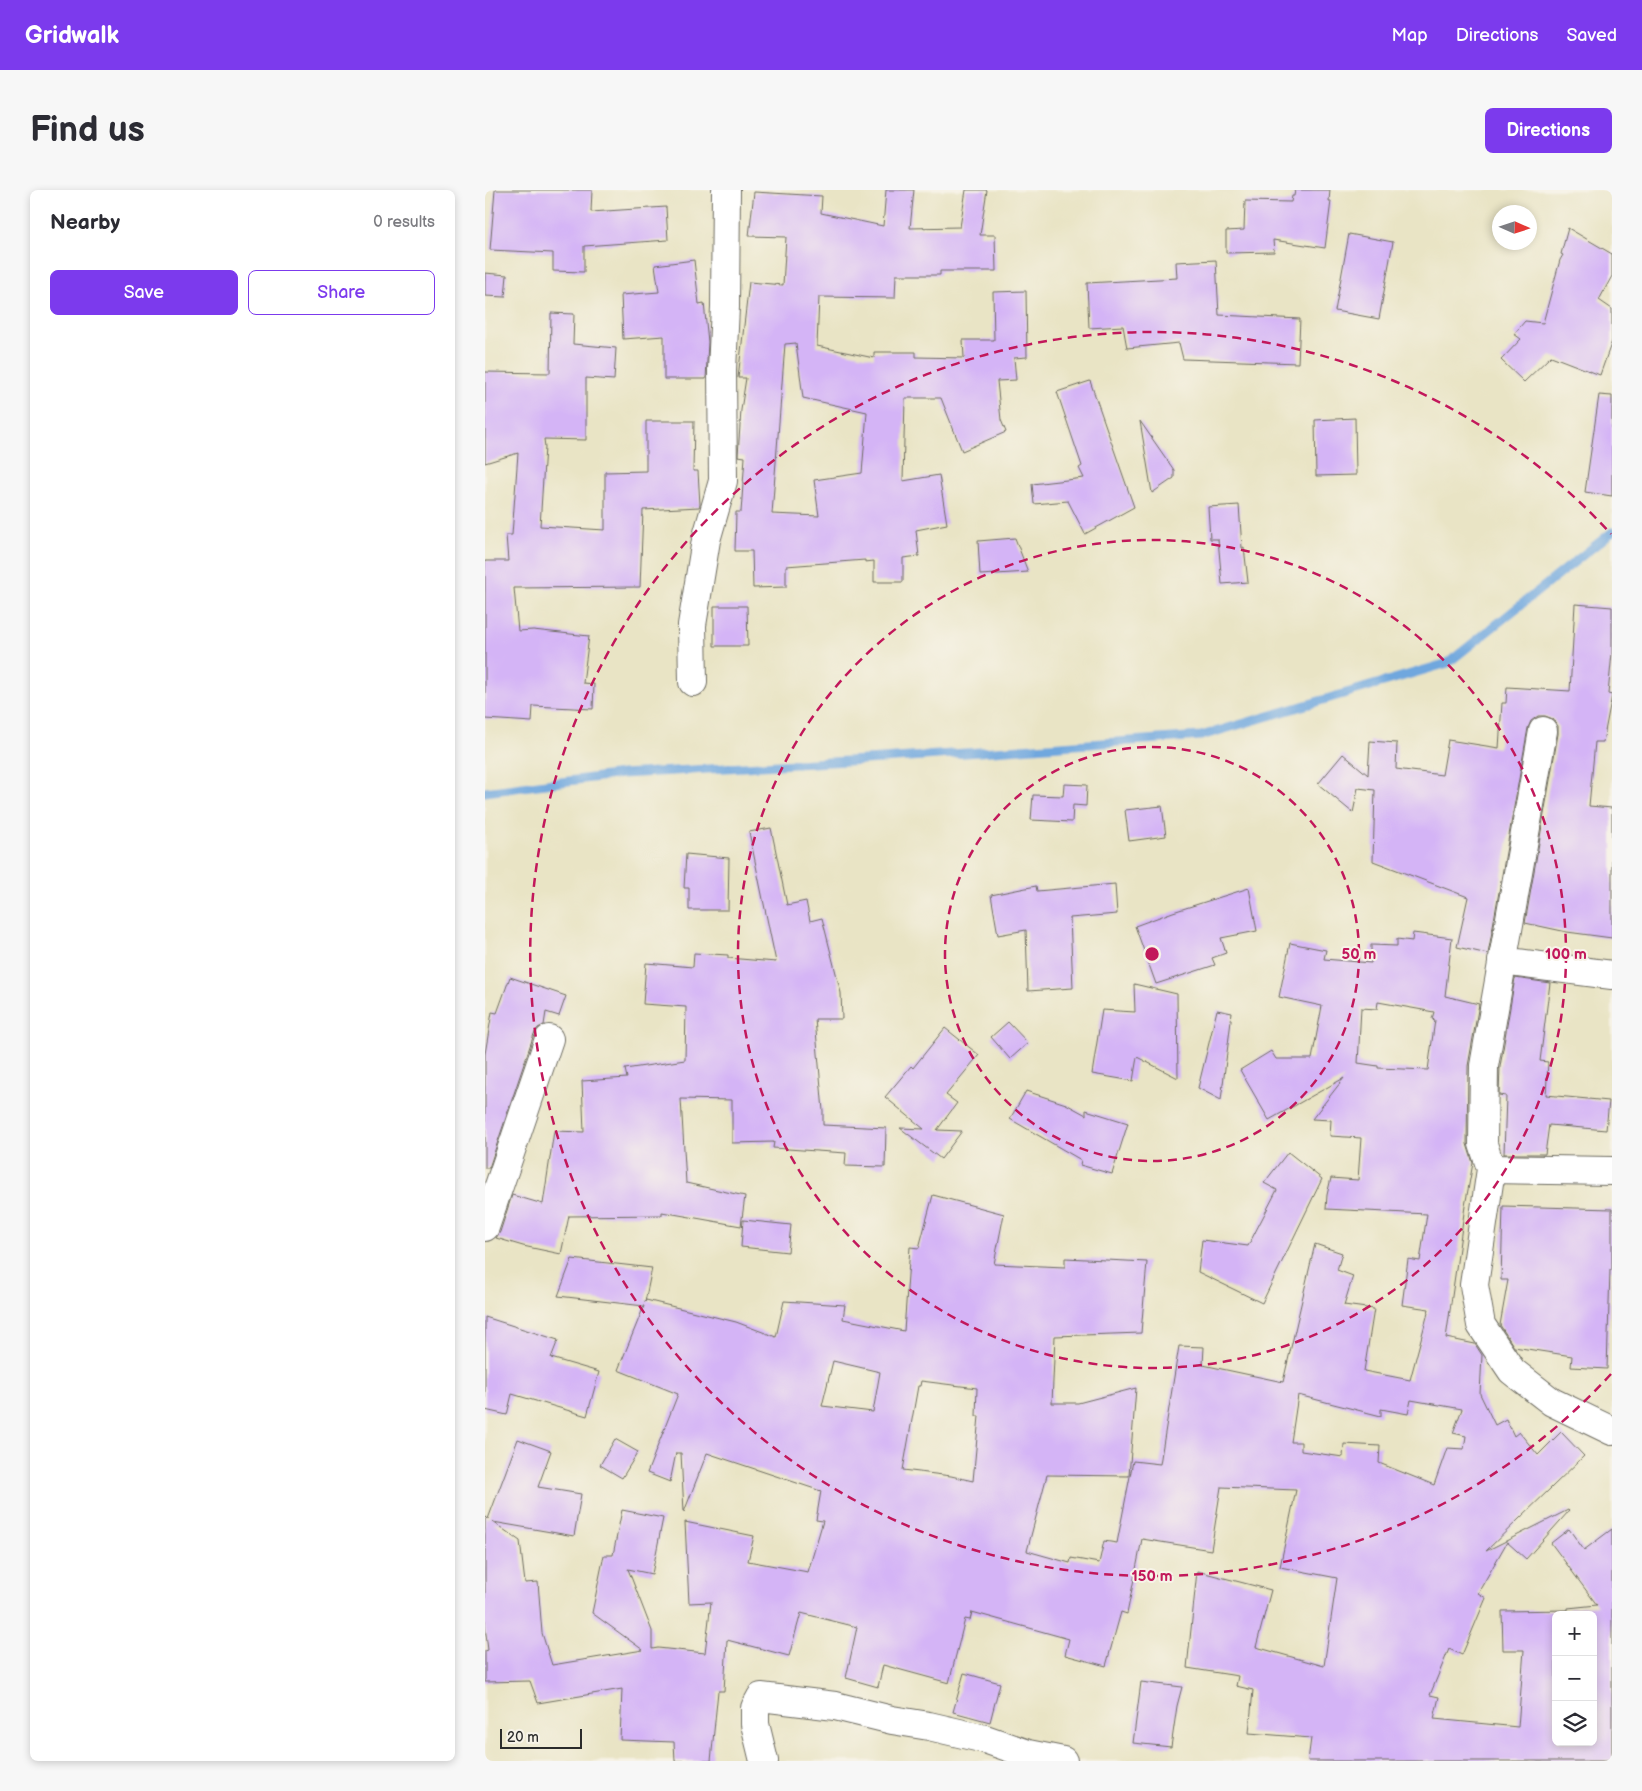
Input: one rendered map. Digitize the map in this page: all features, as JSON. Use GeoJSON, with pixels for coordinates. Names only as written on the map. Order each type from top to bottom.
{"type":"FeatureCollection","features":[{"type":"Feature","properties":{"kind":"street"},"geometry":{"type":"LineString","coordinates":[[693,682],[692,625],[705,540],[723,481],[722,370],[725,307],[726,190]]}},
{"type":"Feature","properties":{"kind":"street"},"geometry":{"type":"LineString","coordinates":[[1543,732],[1483,1066],[1483,1144],[1491,1169],[1474,1285],[1481,1325],[1512,1371],[1552,1402],[1612,1432]]}},
{"type":"Feature","properties":{"kind":"street"},"geometry":{"type":"LineString","coordinates":[[1502,960],[1612,975]]}},
{"type":"Feature","properties":{"kind":"street"},"geometry":{"type":"LineString","coordinates":[[485,1227],[549,1038]]}},
{"type":"Feature","properties":{"kind":"street"},"geometry":{"type":"LineString","coordinates":[[1491,1169],[1612,1171]]}},
{"type":"Feature","properties":{"kind":"street"},"geometry":{"type":"LineString","coordinates":[[764,1761],[755,1724],[755,1708],[761,1697],[835,1706],[891,1720],[929,1726],[985,1739],[1028,1754],[1063,1761]]}},
{"type":"Feature","properties":{"kind":"building"},"geometry":{"type":"Polygon","coordinates":[[[495,190],[592,190],[591,212],[666,207],[668,240],[584,246],[584,272],[553,271],[553,253],[490,250],[495,190]]]}},
{"type":"Feature","properties":{"kind":"building"},"geometry":{"type":"Polygon","coordinates":[[[886,190],[914,190],[910,228],[960,227],[966,190],[987,190],[980,235],[995,235],[996,271],[940,271],[940,275],[896,275],[895,298],[819,297],[817,346],[874,358],[874,352],[916,352],[916,357],[964,358],[963,340],[994,340],[993,292],[1026,291],[1027,357],[1014,358],[1016,380],[997,381],[1001,420],[1006,432],[962,451],[941,398],[905,398],[903,481],[939,475],[947,524],[916,530],[919,556],[903,558],[903,582],[874,582],[874,561],[865,562],[865,560],[786,566],[786,587],[753,588],[752,551],[735,551],[736,512],[741,512],[745,457],[738,456],[741,410],[746,378],[738,378],[749,282],[783,285],[786,237],[749,236],[754,192],[822,196],[821,213],[883,226],[886,190]],[[796,343],[785,344],[772,514],[819,516],[814,480],[862,473],[867,412],[803,398],[796,343]]]}},
{"type":"Feature","properties":{"kind":"building"},"geometry":{"type":"Polygon","coordinates":[[[1295,190],[1330,190],[1329,201],[1331,201],[1325,248],[1273,240],[1274,252],[1226,253],[1226,231],[1244,230],[1245,201],[1291,202],[1295,190]]]}},
{"type":"Feature","properties":{"kind":"building"},"geometry":{"type":"Polygon","coordinates":[[[1568,228],[1612,254],[1612,276],[1599,300],[1612,309],[1612,341],[1600,375],[1551,356],[1524,382],[1501,360],[1521,339],[1514,334],[1525,321],[1543,323],[1563,255],[1561,254],[1568,228]]]}},
{"type":"Feature","properties":{"kind":"building"},"geometry":{"type":"Polygon","coordinates":[[[1349,234],[1393,242],[1379,319],[1335,311],[1349,234]]]}},
{"type":"Feature","properties":{"kind":"building"},"geometry":{"type":"Polygon","coordinates":[[[694,260],[699,304],[704,303],[708,342],[706,379],[664,379],[664,336],[623,339],[621,295],[659,292],[655,265],[694,260]]]}},
{"type":"Feature","properties":{"kind":"building"},"geometry":{"type":"Polygon","coordinates":[[[1216,260],[1219,315],[1300,319],[1298,363],[1183,359],[1179,343],[1127,348],[1123,326],[1089,328],[1087,283],[1177,278],[1176,262],[1216,260]]]}},
{"type":"Feature","properties":{"kind":"building"},"geometry":{"type":"Polygon","coordinates":[[[485,273],[507,275],[505,297],[485,296],[485,273]]]}},
{"type":"Feature","properties":{"kind":"building"},"geometry":{"type":"Polygon","coordinates":[[[551,313],[574,314],[573,344],[616,348],[614,380],[586,378],[586,440],[544,439],[540,526],[605,530],[605,472],[646,471],[646,421],[694,421],[693,471],[698,471],[700,505],[699,507],[643,510],[640,587],[514,588],[518,631],[533,630],[589,636],[583,683],[594,684],[593,709],[533,706],[532,722],[485,719],[485,561],[508,561],[506,535],[512,535],[518,453],[485,463],[485,372],[550,373],[551,313]]]}},
{"type":"Feature","properties":{"kind":"building"},"geometry":{"type":"Polygon","coordinates":[[[1090,381],[1134,507],[1085,534],[1068,501],[1034,504],[1032,484],[1084,478],[1079,468],[1082,466],[1057,392],[1090,381]]]}},
{"type":"Feature","properties":{"kind":"building"},"geometry":{"type":"Polygon","coordinates":[[[1599,395],[1612,396],[1612,496],[1585,492],[1599,395]]]}},
{"type":"Feature","properties":{"kind":"building"},"geometry":{"type":"Polygon","coordinates":[[[1355,418],[1356,475],[1316,476],[1315,420],[1355,418]]]}},
{"type":"Feature","properties":{"kind":"building"},"geometry":{"type":"Polygon","coordinates":[[[1140,421],[1174,470],[1174,478],[1152,493],[1140,421]]]}},
{"type":"Feature","properties":{"kind":"building"},"geometry":{"type":"Polygon","coordinates":[[[1239,505],[1242,548],[1244,547],[1248,582],[1222,584],[1218,539],[1210,539],[1208,507],[1239,505]]]}},
{"type":"Feature","properties":{"kind":"building"},"geometry":{"type":"Polygon","coordinates":[[[1015,538],[1028,572],[980,575],[978,541],[1015,538]]]}},
{"type":"Feature","properties":{"kind":"building"},"geometry":{"type":"Polygon","coordinates":[[[1575,604],[1612,607],[1612,653],[1608,694],[1612,695],[1603,742],[1595,742],[1589,806],[1612,808],[1612,938],[1567,932],[1525,923],[1558,734],[1558,726],[1553,719],[1538,716],[1531,721],[1528,728],[1488,954],[1457,947],[1468,897],[1373,861],[1375,790],[1358,788],[1353,813],[1318,784],[1343,754],[1368,775],[1370,741],[1397,743],[1396,769],[1442,775],[1448,740],[1499,748],[1502,703],[1506,703],[1507,687],[1570,691],[1575,604]]]}},
{"type":"Feature","properties":{"kind":"building"},"geometry":{"type":"Polygon","coordinates":[[[714,606],[747,606],[748,646],[714,646],[714,606]]]}},
{"type":"Feature","properties":{"kind":"building"},"geometry":{"type":"Polygon","coordinates":[[[1064,784],[1087,785],[1086,806],[1073,805],[1072,822],[1031,820],[1033,795],[1063,796],[1064,784]]]}},
{"type":"Feature","properties":{"kind":"building"},"geometry":{"type":"Polygon","coordinates":[[[1162,806],[1166,836],[1129,841],[1125,810],[1162,806]]]}},
{"type":"Feature","properties":{"kind":"building"},"geometry":{"type":"Polygon","coordinates":[[[771,828],[787,905],[806,901],[810,921],[822,918],[841,993],[842,1019],[815,1019],[823,1125],[886,1128],[885,1167],[845,1166],[846,1153],[773,1148],[774,1142],[732,1143],[732,1100],[681,1099],[686,1183],[745,1196],[741,1226],[662,1212],[662,1215],[569,1216],[561,1254],[496,1238],[500,1232],[512,1195],[543,1204],[554,1131],[584,1132],[582,1081],[627,1078],[625,1069],[685,1060],[686,1007],[643,1004],[646,963],[693,967],[694,953],[728,955],[728,958],[776,962],[749,832],[771,828]]]}},
{"type":"Feature","properties":{"kind":"building"},"geometry":{"type":"Polygon","coordinates":[[[686,854],[729,858],[728,910],[689,910],[689,888],[684,888],[686,854]]]}},
{"type":"Feature","properties":{"kind":"building"},"geometry":{"type":"Polygon","coordinates":[[[1115,884],[1117,914],[1070,918],[1073,988],[1028,991],[1026,930],[998,935],[991,895],[1036,886],[1037,891],[1115,884]]]}},
{"type":"Feature","properties":{"kind":"building"},"geometry":{"type":"Polygon","coordinates":[[[1249,888],[1257,931],[1221,938],[1226,953],[1212,958],[1215,965],[1156,984],[1135,926],[1249,888]]]}},
{"type":"Feature","properties":{"kind":"building"},"geometry":{"type":"Polygon","coordinates":[[[1413,933],[1452,938],[1445,996],[1479,1004],[1468,1066],[1467,1144],[1473,1163],[1446,1338],[1475,1344],[1482,1355],[1480,1394],[1495,1425],[1506,1419],[1514,1436],[1519,1432],[1538,1455],[1561,1432],[1584,1456],[1486,1551],[1569,1511],[1526,1559],[1507,1542],[1478,1593],[1486,1598],[1462,1655],[1449,1649],[1430,1695],[1439,1697],[1434,1719],[1518,1727],[1524,1650],[1503,1650],[1502,1611],[1568,1610],[1568,1608],[1597,1605],[1551,1543],[1569,1529],[1584,1550],[1612,1529],[1612,1761],[1308,1761],[1311,1738],[1249,1733],[1253,1690],[1236,1686],[1238,1676],[1187,1668],[1197,1571],[1271,1590],[1256,1647],[1324,1666],[1337,1578],[1280,1567],[1296,1490],[1221,1487],[1211,1550],[1142,1539],[1127,1614],[1121,1612],[1106,1666],[1065,1655],[1069,1639],[972,1612],[970,1620],[965,1619],[949,1683],[883,1665],[878,1687],[846,1678],[857,1627],[801,1613],[789,1656],[727,1640],[724,1691],[718,1691],[711,1761],[675,1761],[674,1742],[620,1740],[622,1689],[538,1703],[530,1681],[485,1682],[485,1651],[488,1650],[485,1626],[485,1516],[488,1519],[518,1439],[551,1451],[538,1487],[581,1494],[574,1536],[493,1522],[520,1541],[525,1583],[538,1582],[542,1633],[552,1665],[643,1650],[592,1613],[604,1555],[613,1555],[622,1510],[663,1518],[652,1574],[628,1569],[652,1631],[652,1649],[705,1653],[711,1602],[689,1603],[685,1522],[754,1536],[748,1561],[808,1572],[823,1521],[816,1520],[821,1491],[707,1453],[684,1512],[681,1453],[676,1453],[670,1482],[647,1473],[678,1394],[618,1370],[644,1306],[558,1296],[572,1259],[652,1268],[645,1302],[646,1300],[736,1322],[776,1337],[784,1301],[845,1305],[843,1319],[904,1331],[910,1247],[919,1248],[933,1195],[1004,1214],[994,1264],[1065,1267],[1065,1258],[1147,1262],[1141,1333],[1055,1336],[1052,1403],[1078,1403],[1136,1388],[1129,1476],[1047,1475],[1027,1551],[1070,1563],[1071,1558],[1099,1563],[1104,1541],[1117,1543],[1133,1461],[1160,1464],[1179,1346],[1204,1347],[1203,1365],[1283,1382],[1315,1244],[1342,1253],[1337,1270],[1353,1276],[1344,1305],[1374,1309],[1364,1371],[1410,1380],[1429,1309],[1402,1305],[1408,1259],[1420,1261],[1427,1214],[1326,1209],[1331,1178],[1358,1180],[1361,1138],[1330,1136],[1331,1120],[1312,1119],[1344,1078],[1269,1120],[1240,1070],[1271,1051],[1276,1059],[1312,1059],[1322,1006],[1279,997],[1290,943],[1326,950],[1324,959],[1371,963],[1371,945],[1397,946],[1397,939],[1412,941],[1413,933]],[[1378,1002],[1377,1009],[1361,1008],[1358,1063],[1378,1066],[1378,1068],[1428,1070],[1435,1020],[1432,1019],[1434,1012],[1378,1002]],[[833,1361],[822,1406],[873,1412],[880,1372],[833,1361]],[[921,1381],[920,1386],[918,1386],[903,1470],[951,1476],[973,1481],[979,1416],[976,1416],[977,1388],[921,1381]],[[1298,1395],[1291,1442],[1301,1442],[1301,1451],[1343,1457],[1344,1444],[1380,1446],[1379,1463],[1434,1485],[1447,1448],[1464,1449],[1466,1436],[1453,1433],[1462,1409],[1411,1400],[1408,1414],[1381,1409],[1381,1416],[1298,1395]]]}},
{"type":"Feature","properties":{"kind":"building"},"geometry":{"type":"Polygon","coordinates":[[[510,977],[566,996],[559,1016],[546,1012],[544,1025],[538,1028],[534,1034],[489,1168],[485,1168],[485,1054],[492,1012],[497,1013],[510,977]]]}},
{"type":"Feature","properties":{"kind":"building"},"geometry":{"type":"Polygon","coordinates":[[[1515,978],[1550,983],[1540,1061],[1548,1062],[1546,1095],[1609,1101],[1606,1130],[1549,1125],[1545,1154],[1504,1154],[1506,1096],[1499,1095],[1500,1067],[1515,978]]]}},
{"type":"Feature","properties":{"kind":"building"},"geometry":{"type":"Polygon","coordinates":[[[1134,984],[1177,994],[1178,1078],[1137,1057],[1133,1081],[1092,1074],[1102,1010],[1135,1012],[1134,984]]]}},
{"type":"Feature","properties":{"kind":"building"},"geometry":{"type":"Polygon","coordinates":[[[1217,1010],[1232,1013],[1221,1100],[1198,1088],[1217,1010]]]}},
{"type":"Feature","properties":{"kind":"building"},"geometry":{"type":"Polygon","coordinates":[[[1008,1022],[1028,1043],[1010,1059],[991,1037],[1008,1022]]]}},
{"type":"Feature","properties":{"kind":"building"},"geometry":{"type":"Polygon","coordinates":[[[945,1028],[979,1055],[946,1095],[957,1103],[937,1130],[962,1131],[941,1159],[900,1128],[924,1129],[885,1097],[911,1066],[913,1068],[945,1028]]]}},
{"type":"Feature","properties":{"kind":"building"},"geometry":{"type":"Polygon","coordinates":[[[1026,1091],[1066,1104],[1086,1115],[1086,1110],[1128,1123],[1112,1174],[1080,1165],[1081,1160],[1010,1119],[1026,1091]]]}},
{"type":"Feature","properties":{"kind":"building"},"geometry":{"type":"Polygon","coordinates":[[[1288,1152],[1322,1179],[1262,1303],[1198,1272],[1202,1240],[1248,1246],[1277,1190],[1264,1183],[1288,1152]]]}},
{"type":"Feature","properties":{"kind":"building"},"geometry":{"type":"Polygon","coordinates":[[[1503,1206],[1612,1209],[1612,1270],[1610,1270],[1607,1369],[1571,1367],[1572,1356],[1514,1347],[1500,1325],[1508,1280],[1501,1280],[1503,1206]]]}},
{"type":"Feature","properties":{"kind":"building"},"geometry":{"type":"Polygon","coordinates":[[[743,1220],[791,1225],[788,1252],[741,1247],[743,1220]]]}},
{"type":"Feature","properties":{"kind":"building"},"geometry":{"type":"Polygon","coordinates":[[[485,1317],[558,1340],[551,1358],[599,1372],[587,1416],[512,1394],[507,1415],[485,1410],[485,1317]]]}},
{"type":"Feature","properties":{"kind":"building"},"geometry":{"type":"Polygon","coordinates":[[[615,1439],[638,1452],[622,1478],[600,1465],[615,1439]]]}},
{"type":"Feature","properties":{"kind":"building"},"geometry":{"type":"Polygon","coordinates":[[[964,1673],[1000,1683],[990,1722],[953,1712],[964,1673]]]}},
{"type":"Feature","properties":{"kind":"building"},"geometry":{"type":"Polygon","coordinates":[[[1141,1682],[1182,1687],[1171,1747],[1133,1743],[1141,1682]]]}},
{"type":"Feature","properties":{"kind":"waterway"},"geometry":{"type":"LineString","coordinates":[[485,792],[622,774],[882,759],[1201,736],[1448,663],[1612,532]]}}]}
